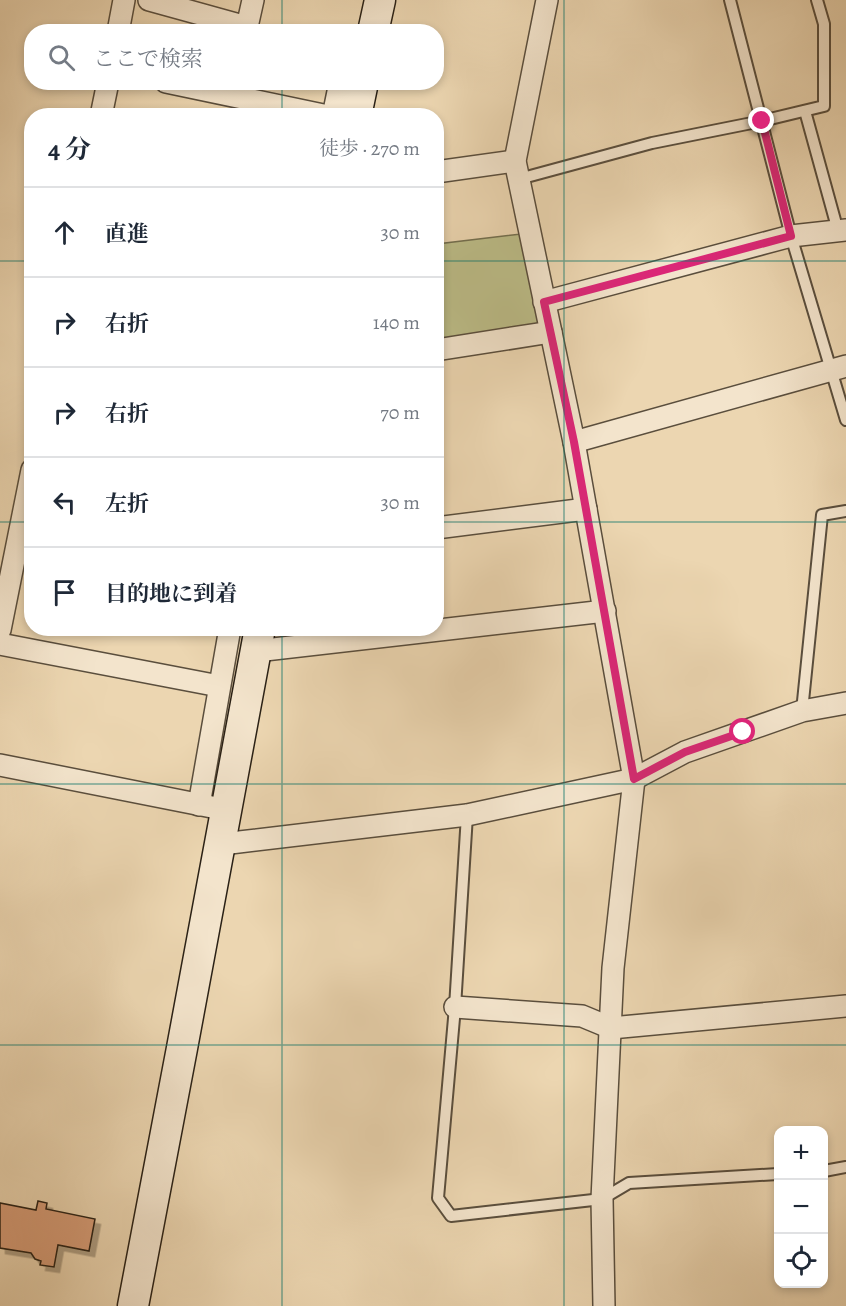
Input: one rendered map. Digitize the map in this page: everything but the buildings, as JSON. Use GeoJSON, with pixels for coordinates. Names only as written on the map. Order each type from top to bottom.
{"type":"FeatureCollection","features":[{"type":"Feature","properties":{"kind":"street"},"geometry":{"type":"LineString","coordinates":[[120,24],[124,0]]}},
{"type":"Feature","properties":{"kind":"street"},"geometry":{"type":"LineString","coordinates":[[149,0],[236,24]]}},
{"type":"Feature","properties":{"kind":"street"},"geometry":{"type":"LineString","coordinates":[[248,24],[253,0]]}},
{"type":"Feature","properties":{"kind":"street"},"geometry":{"type":"LineString","coordinates":[[375,24],[380,0]]}},
{"type":"Feature","properties":{"kind":"street"},"geometry":{"type":"LineString","coordinates":[[547,0],[517,170],[574,442],[634,779],[613,968],[602,1199],[604,1306]]}},
{"type":"Feature","properties":{"kind":"street"},"geometry":{"type":"LineString","coordinates":[[103,108],[106,90]]}},
{"type":"Feature","properties":{"kind":"street"},"geometry":{"type":"LineString","coordinates":[[205,90],[292,108]]}},
{"type":"Feature","properties":{"kind":"street"},"geometry":{"type":"LineString","coordinates":[[333,108],[338,90]]}},
{"type":"Feature","properties":{"kind":"street"},"geometry":{"type":"LineString","coordinates":[[358,108],[361,90]]}},
{"type":"Feature","properties":{"kind":"street"},"geometry":{"type":"LineString","coordinates":[[444,172],[517,170]]}},
{"type":"Feature","properties":{"kind":"street"},"geometry":{"type":"LineString","coordinates":[[544,302],[791,236],[842,230]]}},
{"type":"Feature","properties":{"kind":"street"},"geometry":{"type":"LineString","coordinates":[[444,349],[551,332]]}},
{"type":"Feature","properties":{"kind":"street"},"geometry":{"type":"LineString","coordinates":[[574,442],[839,368]]}},
{"type":"Feature","properties":{"kind":"street"},"geometry":{"type":"LineString","coordinates":[[444,527],[586,509]]}},
{"type":"Feature","properties":{"kind":"street"},"geometry":{"type":"LineString","coordinates":[[0,630],[24,537]]}},
{"type":"Feature","properties":{"kind":"street"},"geometry":{"type":"LineString","coordinates":[[444,624],[604,611]]}},
{"type":"Feature","properties":{"kind":"street"},"geometry":{"type":"LineString","coordinates":[[134,1306],[222,844],[213,808],[219,686],[228,636]]}},
{"type":"Feature","properties":{"kind":"street"},"geometry":{"type":"LineString","coordinates":[[213,808],[258,640],[306,636]]}},
{"type":"Feature","properties":{"kind":"street"},"geometry":{"type":"LineString","coordinates":[[0,644],[219,686]]}},
{"type":"Feature","properties":{"kind":"street"},"geometry":{"type":"LineString","coordinates":[[222,844],[467,815],[634,779],[685,752],[802,711],[846,703]]}},
{"type":"Feature","properties":{"kind":"street"},"geometry":{"type":"LineString","coordinates":[[0,765],[213,808]]}},
{"type":"Feature","properties":{"kind":"street"},"geometry":{"type":"LineString","coordinates":[[455,1007],[582,1016],[611,1028],[846,1006]]}},
{"type":"Feature","properties":{"kind":"lane"},"geometry":{"type":"LineString","coordinates":[[730,0],[791,236],[839,368],[846,420]]}},
{"type":"Feature","properties":{"kind":"lane"},"geometry":{"type":"LineString","coordinates":[[517,170],[762,121],[824,106],[824,24],[818,0]]}},
{"type":"Feature","properties":{"kind":"lane"},"geometry":{"type":"LineString","coordinates":[[805,111],[842,230]]}},
{"type":"Feature","properties":{"kind":"lane"},"geometry":{"type":"LineString","coordinates":[[802,711],[822,515],[846,511]]}},
{"type":"Feature","properties":{"kind":"lane"},"geometry":{"type":"LineString","coordinates":[[467,815],[455,1007],[438,1198],[451,1216],[602,1199],[629,1183],[774,1174]]}},
{"type":"Feature","properties":{"kind":"lane"},"geometry":{"type":"LineString","coordinates":[[828,1170],[846,1167]]}},
{"type":"Feature","properties":{"kind":"green space"},"geometry":{"type":"Polygon","coordinates":[[[530,233],[551,332],[444,349],[444,243],[530,233]]]}},
{"type":"Feature","properties":{"kind":"route"},"geometry":{"type":"LineString","coordinates":[[743,732],[685,752],[634,779],[574,442],[544,302],[791,236],[762,121]]}}]}
